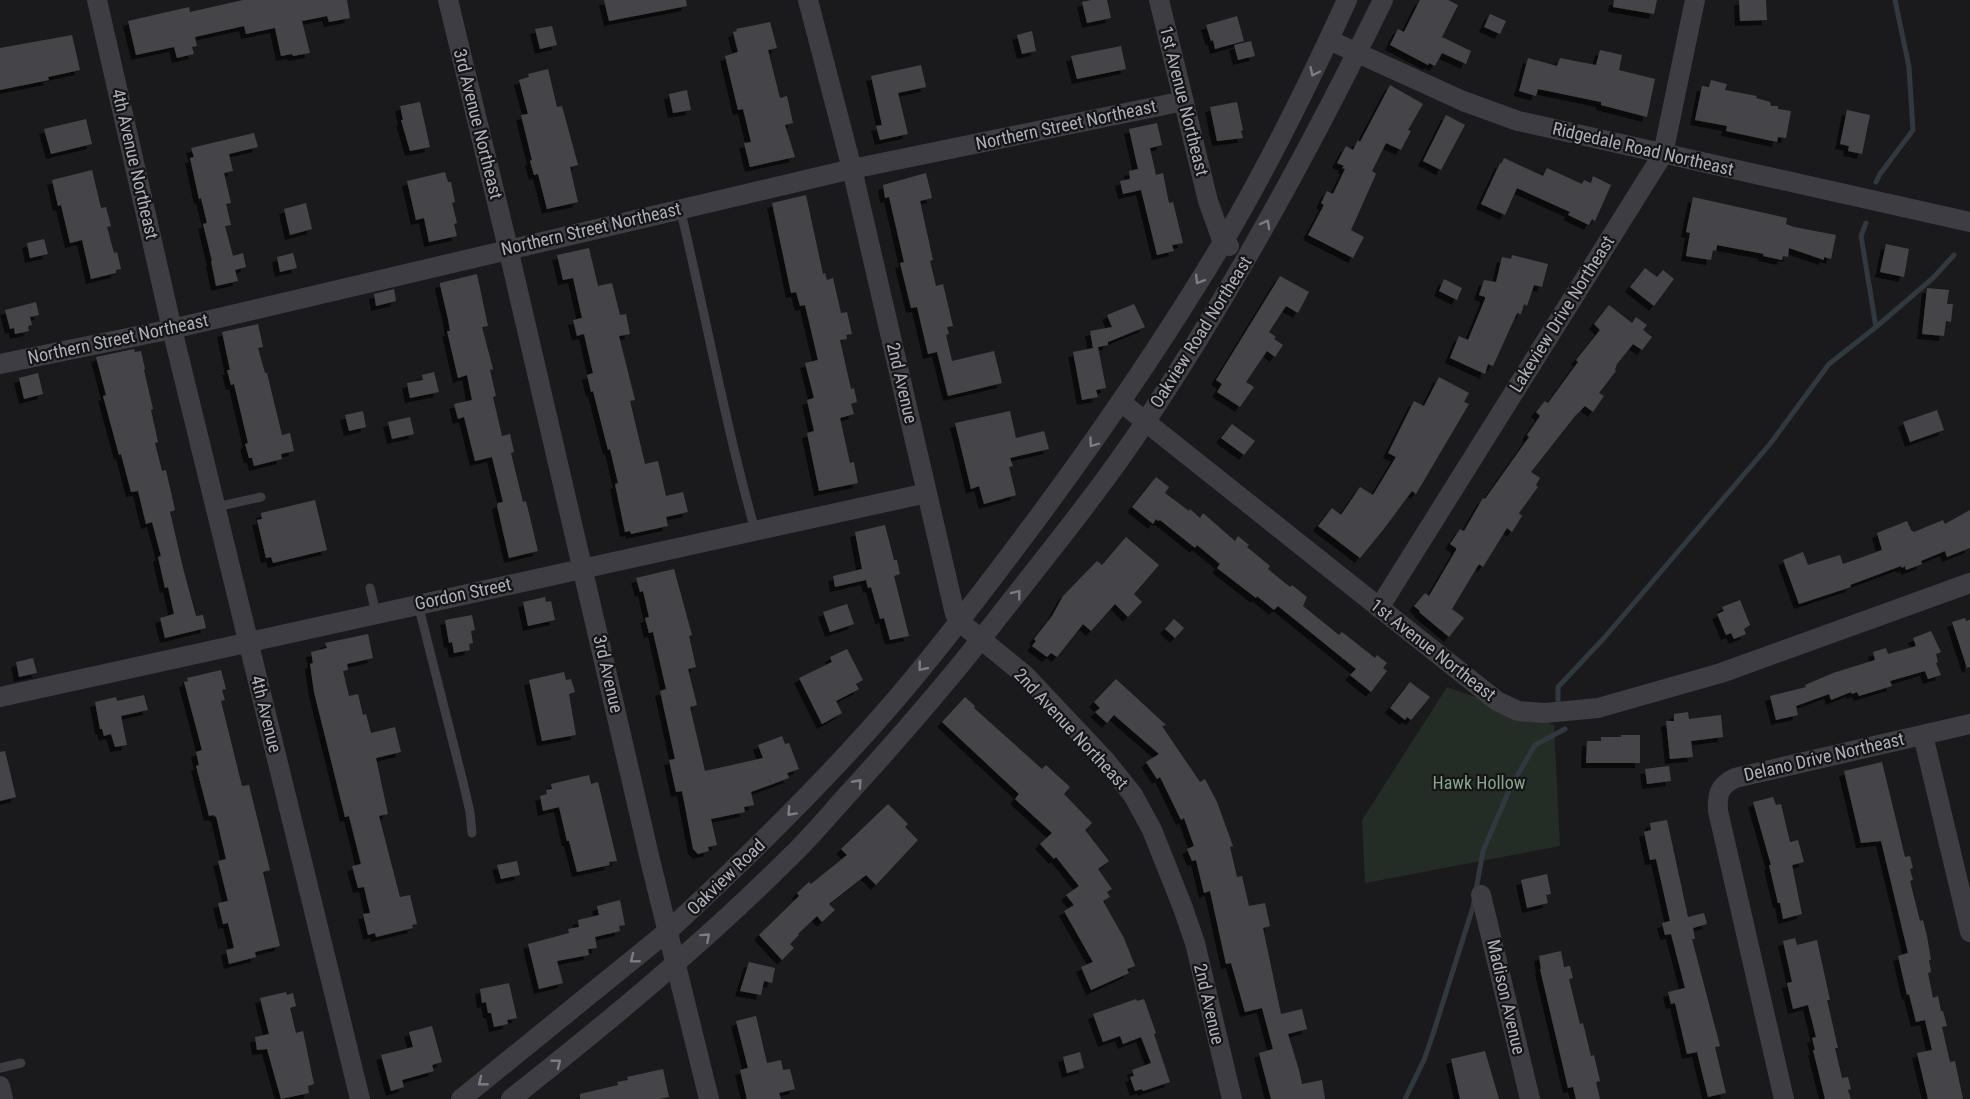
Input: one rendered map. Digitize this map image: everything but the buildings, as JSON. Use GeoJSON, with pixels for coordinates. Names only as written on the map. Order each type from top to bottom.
{"type":"FeatureCollection","features":[{"type":"Feature","properties":{"kind":"street","name":"4th Avenue Northeast"},"geometry":{"type":"LineString","coordinates":[[97,0],[172,329]]}},
{"type":"Feature","properties":{"kind":"street","name":"3rd Avenue Northeast"},"geometry":{"type":"LineString","coordinates":[[448,0],[508,248]]}},
{"type":"Feature","properties":{"kind":"street"},"geometry":{"type":"LineString","coordinates":[[808,0],[852,169]]}},
{"type":"Feature","properties":{"kind":"street","name":"1st Avenue Northeast"},"geometry":{"type":"LineString","coordinates":[[1159,0],[1208,201],[1223,243]]}},
{"type":"Feature","properties":{"kind":"street","name":"Oakview Road Northeast"},"geometry":{"type":"LineString","coordinates":[[960,622],[1122,403],[1223,243],[1299,102],[1347,0]]}},
{"type":"Feature","properties":{"kind":"street","name":"Oakview Road Northeast"},"geometry":{"type":"LineString","coordinates":[[981,640],[1093,496],[1146,421],[1248,258],[1324,117],[1383,0]]}},
{"type":"Feature","properties":{"kind":"street","name":"Lakeview Drive Northeast"},"geometry":{"type":"LineString","coordinates":[[1379,608],[1663,154],[1695,0]]}},
{"type":"Feature","properties":{"kind":"street","name":"Ridgedale Road Northeast"},"geometry":{"type":"LineString","coordinates":[[1329,40],[1463,101],[1518,121],[1970,222]]}},
{"type":"Feature","properties":{"kind":"street","name":"Northern Street Northeast"},"geometry":{"type":"LineString","coordinates":[[0,364],[172,329],[508,248],[852,169],[1184,101]]}},
{"type":"Feature","properties":{"kind":"street","name":"2nd Avenue"},"geometry":{"type":"LineString","coordinates":[[852,169],[952,598],[960,622]]}},
{"type":"Feature","properties":{"kind":"street"},"geometry":{"type":"LineString","coordinates":[[1223,243],[1248,258]]}},
{"type":"Feature","properties":{"kind":"street","name":"3rd Avenue"},"geometry":{"type":"LineString","coordinates":[[508,248],[709,1099]]}},
{"type":"Feature","properties":{"kind":"street","name":"4th Avenue"},"geometry":{"type":"LineString","coordinates":[[172,329],[360,1099]]}},
{"type":"Feature","properties":{"kind":"street","name":"1st Avenue Northeast"},"geometry":{"type":"LineString","coordinates":[[1122,403],[1497,701],[1518,711],[1545,713],[1598,708],[1721,673],[1970,583]]}},
{"type":"Feature","properties":{"kind":"street","name":"Gordon Street"},"geometry":{"type":"LineString","coordinates":[[0,697],[927,493]]}},
{"type":"Feature","properties":{"kind":"street","name":"2nd Avenue Northeast"},"geometry":{"type":"LineString","coordinates":[[960,622],[1026,676],[1105,760],[1132,795],[1152,830],[1184,909]]}},
{"type":"Feature","properties":{"kind":"street","name":"Oakview Road"},"geometry":{"type":"LineString","coordinates":[[461,1099],[668,931],[780,824],[895,700],[960,622]]}},
{"type":"Feature","properties":{"kind":"street","name":"Oakview Road"},"geometry":{"type":"LineString","coordinates":[[511,1099],[595,1033],[676,964],[793,854],[917,719],[981,640]]}},
{"type":"Feature","properties":{"kind":"street","name":"Delano Drive Northeast"},"geometry":{"type":"LineString","coordinates":[[1784,1099],[1718,811],[1717,798],[1724,784],[1735,778],[1970,723]]}},
{"type":"Feature","properties":{"kind":"street"},"geometry":{"type":"LineString","coordinates":[[1923,735],[1970,932]]}},
{"type":"Feature","properties":{"kind":"street","name":"Madison Avenue"},"geometry":{"type":"LineString","coordinates":[[1481,895],[1530,1099]]}},
{"type":"Feature","properties":{"kind":"street","name":"2nd Avenue"},"geometry":{"type":"LineString","coordinates":[[1184,909],[1195,943],[1232,1099]]}},
{"type":"Feature","properties":{"kind":"street"},"geometry":{"type":"LineString","coordinates":[[0,1086],[3,1099]]}},
{"type":"Feature","properties":{"kind":"lane"},"geometry":{"type":"LineString","coordinates":[[680,208],[710,337],[726,419],[755,530]]}},
{"type":"Feature","properties":{"kind":"lane"},"geometry":{"type":"LineString","coordinates":[[216,507],[261,497]]}},
{"type":"Feature","properties":{"kind":"lane"},"geometry":{"type":"LineString","coordinates":[[370,588],[376,613]]}},
{"type":"Feature","properties":{"kind":"lane"},"geometry":{"type":"LineString","coordinates":[[418,604],[466,792],[472,833]]}},
{"type":"Feature","properties":{"kind":"lane"},"geometry":{"type":"LineString","coordinates":[[0,1068],[21,1063]]}},
{"type":"Feature","properties":{"kind":"green space","name":"Hawk Hollow"},"geometry":{"type":"Polygon","coordinates":[[[1447,687],[1554,725],[1560,846],[1365,883],[1362,820],[1447,687]]]}},
{"type":"Feature","properties":{"kind":"waterway"},"geometry":{"type":"LineString","coordinates":[[1876,182],[1913,130],[1909,67],[1895,0]]}},
{"type":"Feature","properties":{"kind":"waterway"},"geometry":{"type":"LineString","coordinates":[[1866,223],[1861,236],[1876,327]]}},
{"type":"Feature","properties":{"kind":"waterway"},"geometry":{"type":"LineString","coordinates":[[1558,700],[1558,687],[1605,637],[1770,444],[1829,364],[1933,278],[1954,255]]}},
{"type":"Feature","properties":{"kind":"waterway"},"geometry":{"type":"LineString","coordinates":[[1405,1099],[1424,1060],[1433,1034],[1473,907],[1483,851],[1510,788],[1535,745],[1565,729]]}}]}
